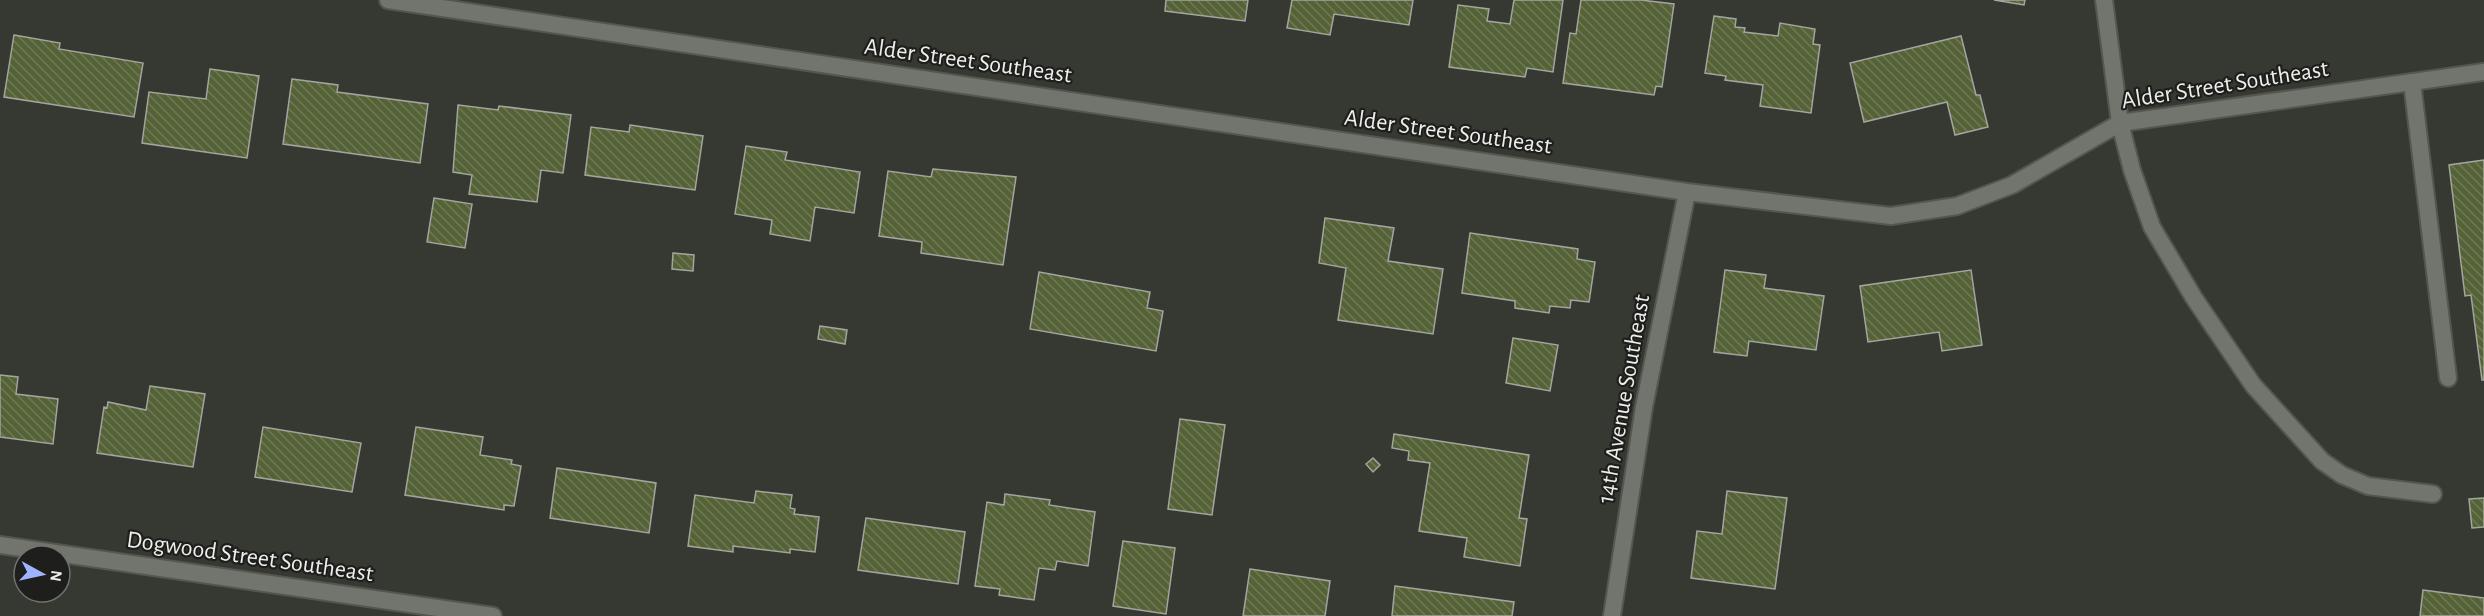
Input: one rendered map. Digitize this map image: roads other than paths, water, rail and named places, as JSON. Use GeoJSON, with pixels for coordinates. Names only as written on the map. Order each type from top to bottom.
{"type":"FeatureCollection","features":[{"type":"Feature","properties":{"kind":"street","name":"Alder Street Southeast"},"geometry":{"type":"LineString","coordinates":[[388,0],[1687,192],[1891,216],[1957,206],[2012,185],[2120,123],[2484,72]]}},
{"type":"Feature","properties":{"kind":"street"},"geometry":{"type":"LineString","coordinates":[[2104,0],[2120,123],[2132,170],[2152,227],[2194,298],[2253,385],[2322,460],[2342,475],[2368,486],[2433,494]]}},
{"type":"Feature","properties":{"kind":"street"},"geometry":{"type":"LineString","coordinates":[[2412,82],[2448,378]]}},
{"type":"Feature","properties":{"kind":"street","name":"14th Avenue Southeast"},"geometry":{"type":"LineString","coordinates":[[1612,616],[1644,407],[1687,192]]}},
{"type":"Feature","properties":{"kind":"street","name":"Dogwood Street Southeast"},"geometry":{"type":"LineString","coordinates":[[0,545],[493,616]]}}]}
